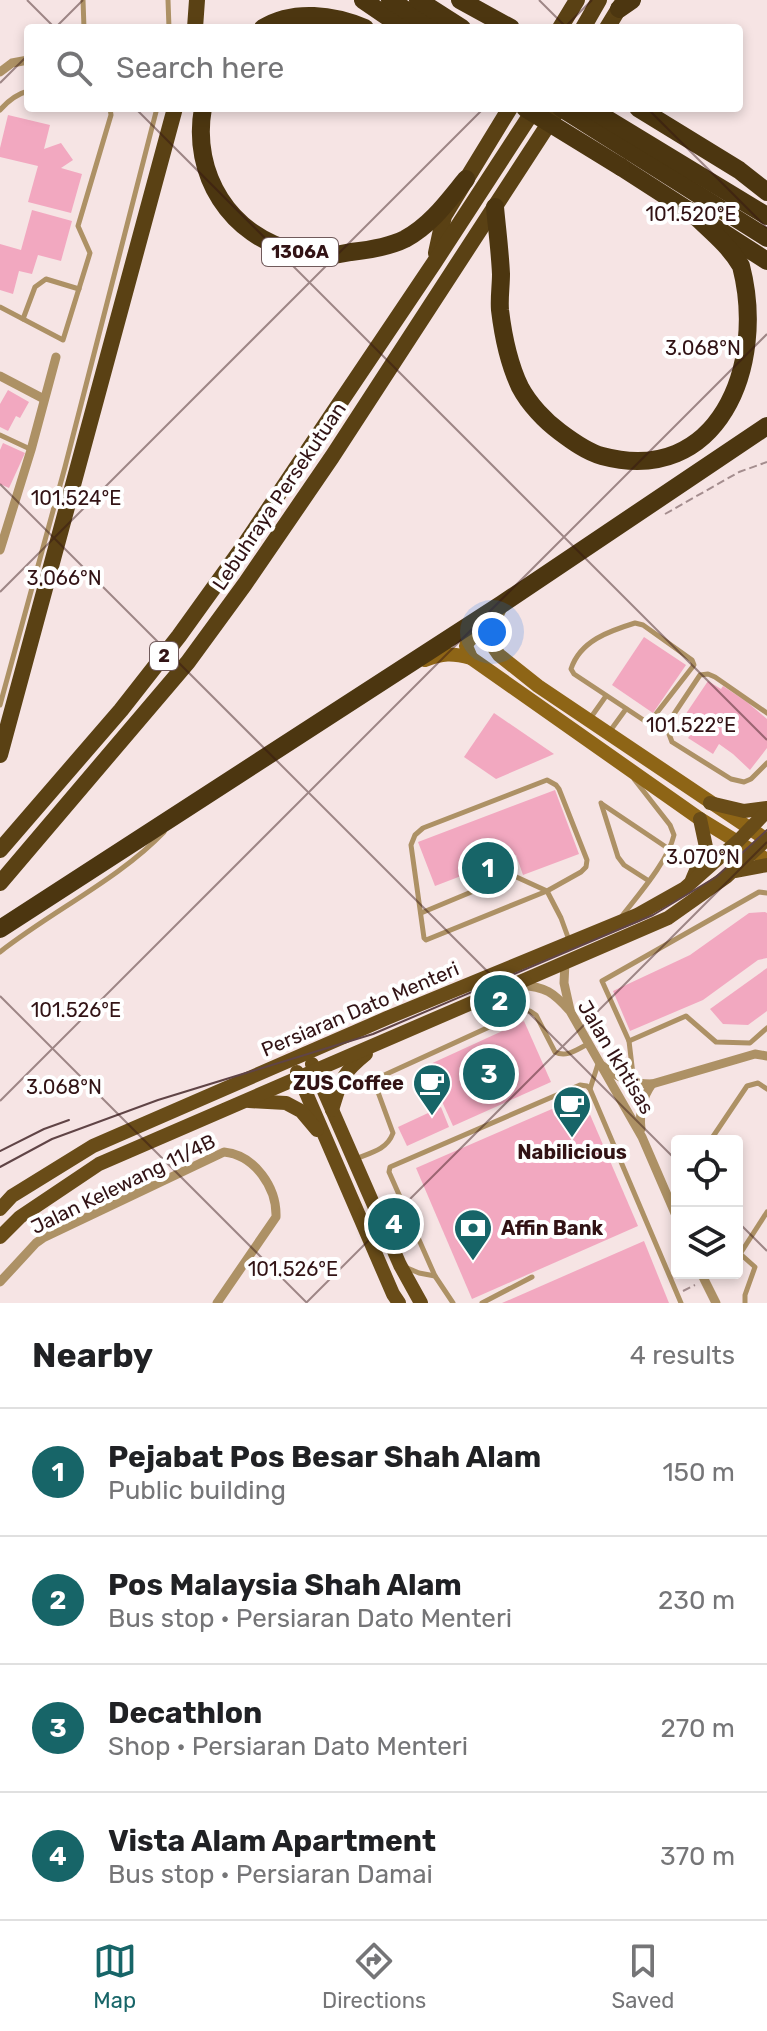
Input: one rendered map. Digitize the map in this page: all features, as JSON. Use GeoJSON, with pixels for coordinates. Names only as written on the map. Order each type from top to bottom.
{"type":"FeatureCollection","features":[{"type":"Feature","properties":{"kind":"highway"},"geometry":{"type":"LineString","coordinates":[[195,24],[197,0]]}},
{"type":"Feature","properties":{"kind":"highway"},"geometry":{"type":"LineString","coordinates":[[363,0],[398,24]]}},
{"type":"Feature","properties":{"kind":"highway"},"geometry":{"type":"LineString","coordinates":[[390,0],[428,24]]}},
{"type":"Feature","properties":{"kind":"highway"},"geometry":{"type":"LineString","coordinates":[[418,0],[456,24]]}},
{"type":"Feature","properties":{"kind":"highway"},"geometry":{"type":"LineString","coordinates":[[461,0],[504,24]]}},
{"type":"Feature","properties":{"kind":"highway"},"geometry":{"type":"LineString","coordinates":[[562,24],[577,0]]}},
{"type":"Feature","properties":{"kind":"highway"},"geometry":{"type":"LineString","coordinates":[[585,24],[599,0]]}},
{"type":"Feature","properties":{"kind":"highway"},"geometry":{"type":"LineString","coordinates":[[610,24],[625,3]]}},
{"type":"Feature","properties":{"kind":"highway"},"geometry":{"type":"LineString","coordinates":[[269,24],[301,16],[330,17],[352,24]]}},
{"type":"Feature","properties":{"kind":"highway"},"geometry":{"type":"LineString","coordinates":[[0,755],[174,112]]}},
{"type":"Feature","properties":{"kind":"highway","name":"1306A"},"geometry":{"type":"LineString","coordinates":[[202,112],[200,124],[204,160],[219,198],[248,231],[281,248],[318,257],[371,250],[403,240],[442,209],[466,179]]}},
{"type":"Feature","properties":{"kind":"highway"},"geometry":{"type":"LineString","coordinates":[[434,263],[444,216],[508,112]]}},
{"type":"Feature","properties":{"kind":"highway","name":"Lebuhraya Persekutuan"},"geometry":{"type":"LineString","coordinates":[[0,850],[121,710],[179,636],[243,547],[532,112]]}},
{"type":"Feature","properties":{"kind":"highway"},"geometry":{"type":"LineString","coordinates":[[534,112],[767,216]]}},
{"type":"Feature","properties":{"kind":"highway","name":"Lebuhraya Persekutuan"},"geometry":{"type":"LineString","coordinates":[[0,883],[188,662],[245,584],[332,457],[557,112]]}},
{"type":"Feature","properties":{"kind":"highway"},"geometry":{"type":"LineString","coordinates":[[566,112],[767,238]]}},
{"type":"Feature","properties":{"kind":"highway"},"geometry":{"type":"LineString","coordinates":[[495,207],[501,275],[500,308],[505,343],[521,388],[547,422],[572,441],[601,456],[644,461],[675,455],[709,440],[734,415],[753,381],[758,357],[758,310],[740,264],[728,249],[593,112]]}},
{"type":"Feature","properties":{"kind":"highway"},"geometry":{"type":"LineString","coordinates":[[644,112],[739,170],[767,192]]}},
{"type":"Feature","properties":{"kind":"highway"},"geometry":{"type":"LineString","coordinates":[[739,170],[767,177]]}},
{"type":"Feature","properties":{"kind":"highway"},"geometry":{"type":"LineString","coordinates":[[691,212],[767,261]]}},
{"type":"Feature","properties":{"kind":"highway"},"geometry":{"type":"LineString","coordinates":[[0,929],[502,604],[767,426]]}},
{"type":"Feature","properties":{"kind":"main road"},"geometry":{"type":"LineString","coordinates":[[490,642],[491,627],[502,604]]}},
{"type":"Feature","properties":{"kind":"main road"},"geometry":{"type":"LineString","coordinates":[[388,678],[438,654],[453,653],[471,658],[700,819],[763,859],[767,839],[538,686],[499,655],[490,642],[480,636],[471,638],[466,646],[471,658]]}},
{"type":"Feature","properties":{"kind":"main road"},"geometry":{"type":"LineString","coordinates":[[710,803],[744,811],[767,809]]}},
{"type":"Feature","properties":{"kind":"main road","name":"Persiaran Dato Menteri"},"geometry":{"type":"LineString","coordinates":[[0,1209],[12,1196],[93,1146],[637,915],[690,884],[738,841],[767,809]]}},
{"type":"Feature","properties":{"kind":"main road"},"geometry":{"type":"LineString","coordinates":[[690,884],[706,847],[700,819]]}},
{"type":"Feature","properties":{"kind":"main road","name":"Persiaran Dato Menteri"},"geometry":{"type":"LineString","coordinates":[[0,1237],[20,1217],[99,1164],[668,918],[732,872],[763,859]]}},
{"type":"Feature","properties":{"kind":"main road"},"geometry":{"type":"LineString","coordinates":[[332,1110],[341,1079],[379,1044]]}},
{"type":"Feature","properties":{"kind":"main road"},"geometry":{"type":"LineString","coordinates":[[307,1054],[400,1265],[421,1303]]}},
{"type":"Feature","properties":{"kind":"main road"},"geometry":{"type":"LineString","coordinates":[[292,1060],[399,1303]]}},
{"type":"Feature","properties":{"kind":"main road"},"geometry":{"type":"LineString","coordinates":[[246,1101],[286,1103],[301,1111],[332,1150]]}},
{"type":"Feature","properties":{"kind":"street"},"geometry":{"type":"LineString","coordinates":[[0,72],[12,63],[24,61]]}},
{"type":"Feature","properties":{"kind":"street"},"geometry":{"type":"LineString","coordinates":[[0,550],[56,357]]}},
{"type":"Feature","properties":{"kind":"street"},"geometry":{"type":"LineString","coordinates":[[0,376],[44,399]]}},
{"type":"Feature","properties":{"kind":"street"},"geometry":{"type":"LineString","coordinates":[[0,512],[11,517]]}},
{"type":"Feature","properties":{"kind":"street"},"geometry":{"type":"LineString","coordinates":[[565,962],[564,983],[570,1011]]}},
{"type":"Feature","properties":{"kind":"street","name":"Jalan Ikhtisas"},"geometry":{"type":"LineString","coordinates":[[513,984],[539,986],[554,994],[570,1011],[642,1137],[672,1207]]}},
{"type":"Feature","properties":{"kind":"street"},"geometry":{"type":"LineString","coordinates":[[598,1063],[634,1084],[652,1084],[755,1054],[767,1056]]}},
{"type":"Feature","properties":{"kind":"street","name":"Jalan Ikhtisas"},"geometry":{"type":"LineString","coordinates":[[642,1137],[642,1102],[652,1084]]}},
{"type":"Feature","properties":{"kind":"street","name":"Jalan Kelewang 11/4B"},"geometry":{"type":"LineString","coordinates":[[0,1282],[43,1238],[229,1152],[248,1162],[266,1180],[277,1205],[276,1217],[217,1303]]}},
{"type":"Feature","properties":{"kind":"street"},"geometry":{"type":"LineString","coordinates":[[704,1279],[716,1303]]}},
{"type":"Feature","properties":{"kind":"lane"},"geometry":{"type":"LineString","coordinates":[[83,0],[84,24]]}},
{"type":"Feature","properties":{"kind":"lane"},"geometry":{"type":"LineString","coordinates":[[168,0],[169,24]]}},
{"type":"Feature","properties":{"kind":"lane"},"geometry":{"type":"LineString","coordinates":[[0,110],[24,92]]}},
{"type":"Feature","properties":{"kind":"lane"},"geometry":{"type":"LineString","coordinates":[[0,307],[63,340],[90,253],[78,226],[111,112]]}},
{"type":"Feature","properties":{"kind":"lane"},"geometry":{"type":"LineString","coordinates":[[0,705],[156,112]]}},
{"type":"Feature","properties":{"kind":"lane"},"geometry":{"type":"LineString","coordinates":[[23,319],[35,287],[46,279],[79,289]]}},
{"type":"Feature","properties":{"kind":"lane"},"geometry":{"type":"LineString","coordinates":[[106,306],[126,288]]}},
{"type":"Feature","properties":{"kind":"lane"},"geometry":{"type":"LineString","coordinates":[[0,435],[31,450]]}},
{"type":"Feature","properties":{"kind":"lane"},"geometry":{"type":"LineString","coordinates":[[635,623],[643,625],[692,660],[694,665],[652,719],[645,721],[606,696],[571,669],[583,647],[610,631],[635,623]]}},
{"type":"Feature","properties":{"kind":"lane"},"geometry":{"type":"LineString","coordinates":[[767,713],[715,677],[700,675],[666,726],[672,742],[731,779],[744,782],[751,779],[767,763]]}},
{"type":"Feature","properties":{"kind":"lane"},"geometry":{"type":"LineString","coordinates":[[589,720],[606,696]]}},
{"type":"Feature","properties":{"kind":"lane"},"geometry":{"type":"LineString","coordinates":[[608,734],[626,709]]}},
{"type":"Feature","properties":{"kind":"lane"},"geometry":{"type":"LineString","coordinates":[[616,923],[649,881],[674,835],[670,825],[621,763]]}},
{"type":"Feature","properties":{"kind":"lane"},"geometry":{"type":"LineString","coordinates":[[547,780],[559,789],[587,860],[581,872],[547,891],[429,940],[424,938],[412,840],[419,830],[547,780]]}},
{"type":"Feature","properties":{"kind":"lane"},"geometry":{"type":"LineString","coordinates":[[649,881],[624,865],[618,857],[601,803],[669,849]]}},
{"type":"Feature","properties":{"kind":"lane"},"geometry":{"type":"LineString","coordinates":[[0,952],[148,849],[189,805]]}},
{"type":"Feature","properties":{"kind":"lane"},"geometry":{"type":"LineString","coordinates":[[421,913],[512,875],[547,891],[570,942]]}},
{"type":"Feature","properties":{"kind":"lane"},"geometry":{"type":"LineString","coordinates":[[634,1084],[629,1041],[602,981],[759,892],[767,893]]}},
{"type":"Feature","properties":{"kind":"lane"},"geometry":{"type":"LineString","coordinates":[[354,1160],[384,1147],[393,1133],[375,1084],[380,1077],[524,1011],[536,1015],[555,1052],[565,1055],[588,1044]]}},
{"type":"Feature","properties":{"kind":"lane"},"geometry":{"type":"LineString","coordinates":[[629,1041],[686,1016],[716,1042],[750,1043],[767,1028]]}},
{"type":"Feature","properties":{"kind":"lane"},"geometry":{"type":"LineString","coordinates":[[590,1089],[598,1063]]}},
{"type":"Feature","properties":{"kind":"lane"},"geometry":{"type":"LineString","coordinates":[[714,1135],[747,1086],[758,1083],[767,1089]]}},
{"type":"Feature","properties":{"kind":"lane"},"geometry":{"type":"LineString","coordinates":[[453,1303],[435,1276],[389,1172],[390,1167],[580,1085],[590,1089],[681,1303]]}},
{"type":"Feature","properties":{"kind":"lane"},"geometry":{"type":"LineString","coordinates":[[743,1246],[767,1212]]}},
{"type":"Feature","properties":{"kind":"lane"},"geometry":{"type":"LineString","coordinates":[[743,1257],[755,1267],[745,1303]]}},
{"type":"Feature","properties":{"kind":"lane"},"geometry":{"type":"LineString","coordinates":[[400,1265],[435,1276]]}},
{"type":"Feature","properties":{"kind":"lane"},"geometry":{"type":"LineString","coordinates":[[482,1303],[532,1277]]}},
{"type":"Feature","properties":{"kind":"path"},"geometry":{"type":"LineString","coordinates":[[657,517],[739,472],[767,462]]}},
{"type":"Feature","properties":{"kind":"path"},"geometry":{"type":"LineString","coordinates":[[678,1294],[696,1284]]}},
{"type":"Feature","properties":{"kind":"building"},"geometry":{"type":"Polygon","coordinates":[[[8,115],[50,125],[44,149],[61,143],[73,160],[61,168],[82,174],[71,213],[28,202],[38,166],[0,157],[8,115]]]}},
{"type":"Feature","properties":{"kind":"building"},"geometry":{"type":"Polygon","coordinates":[[[32,210],[72,221],[61,261],[38,255],[32,274],[19,271],[13,294],[0,290],[0,244],[21,250],[32,210]]]}},
{"type":"Feature","properties":{"kind":"building"},"geometry":{"type":"Polygon","coordinates":[[[8,390],[29,402],[8,431],[0,427],[0,404],[8,390]]]}},
{"type":"Feature","properties":{"kind":"building"},"geometry":{"type":"Polygon","coordinates":[[[3,443],[25,453],[9,488],[0,484],[0,450],[3,443]]]}},
{"type":"Feature","properties":{"kind":"building"},"geometry":{"type":"Polygon","coordinates":[[[644,637],[686,665],[653,713],[612,685],[644,637]]]}},
{"type":"Feature","properties":{"kind":"building"},"geometry":{"type":"Polygon","coordinates":[[[708,681],[721,689],[723,686],[767,719],[767,748],[750,770],[719,744],[713,754],[688,738],[692,733],[679,724],[708,681]]]}},
{"type":"Feature","properties":{"kind":"building"},"geometry":{"type":"Polygon","coordinates":[[[494,713],[554,754],[496,779],[464,757],[494,713]]]}},
{"type":"Feature","properties":{"kind":"building"},"geometry":{"type":"Polygon","coordinates":[[[555,790],[579,854],[523,875],[516,855],[435,886],[418,842],[555,790]]]}},
{"type":"Feature","properties":{"kind":"building"},"geometry":{"type":"Polygon","coordinates":[[[765,912],[767,958],[758,960],[703,1000],[630,1031],[613,991],[690,955],[749,913],[765,912]]]}},
{"type":"Feature","properties":{"kind":"building"},"geometry":{"type":"Polygon","coordinates":[[[767,968],[767,1011],[748,1025],[723,1024],[710,1009],[767,968]]]}},
{"type":"Feature","properties":{"kind":"building"},"geometry":{"type":"Polygon","coordinates":[[[524,1021],[551,1082],[453,1126],[426,1066],[524,1021]]]}},
{"type":"Feature","properties":{"kind":"building"},"geometry":{"type":"Polygon","coordinates":[[[582,1096],[638,1226],[472,1299],[416,1168],[582,1096]]]}},
{"type":"Feature","properties":{"kind":"building","name":"ZUS Coffee"},"geometry":{"type":"Polygon","coordinates":[[[441,1107],[449,1127],[407,1146],[398,1127],[441,1107]]]}},
{"type":"Feature","properties":{"kind":"building"},"geometry":{"type":"Polygon","coordinates":[[[644,1241],[669,1303],[502,1303],[644,1241]]]}},
{"type":"Feature","properties":{"kind":"tram line"},"geometry":{"type":"LineString","coordinates":[[0,1167],[52,1139],[158,1100],[373,1034],[653,915],[716,877],[767,830]]}},
{"type":"Feature","properties":{"kind":"tram line"},"geometry":{"type":"LineString","coordinates":[[0,1151],[69,1120]]}},
{"type":"Feature","properties":{"kind":"place","name":"Pejabat Pos Besar Shah Alam"},"geometry":{"type":"Point","coordinates":[488,868]}},
{"type":"Feature","properties":{"kind":"place","name":"Pos Malaysia Shah Alam"},"geometry":{"type":"Point","coordinates":[500,1001]}},
{"type":"Feature","properties":{"kind":"place","name":"Decathlon"},"geometry":{"type":"Point","coordinates":[489,1074]}},
{"type":"Feature","properties":{"kind":"place","name":"ZUS Coffee"},"geometry":{"type":"Point","coordinates":[432,1117]}},
{"type":"Feature","properties":{"kind":"place","name":"Nabilicious"},"geometry":{"type":"Point","coordinates":[572,1139]}},
{"type":"Feature","properties":{"kind":"place","name":"Vista Alam Apartment"},"geometry":{"type":"Point","coordinates":[394,1224]}},
{"type":"Feature","properties":{"kind":"place","name":"Affin Bank"},"geometry":{"type":"Point","coordinates":[473,1262]}}]}
